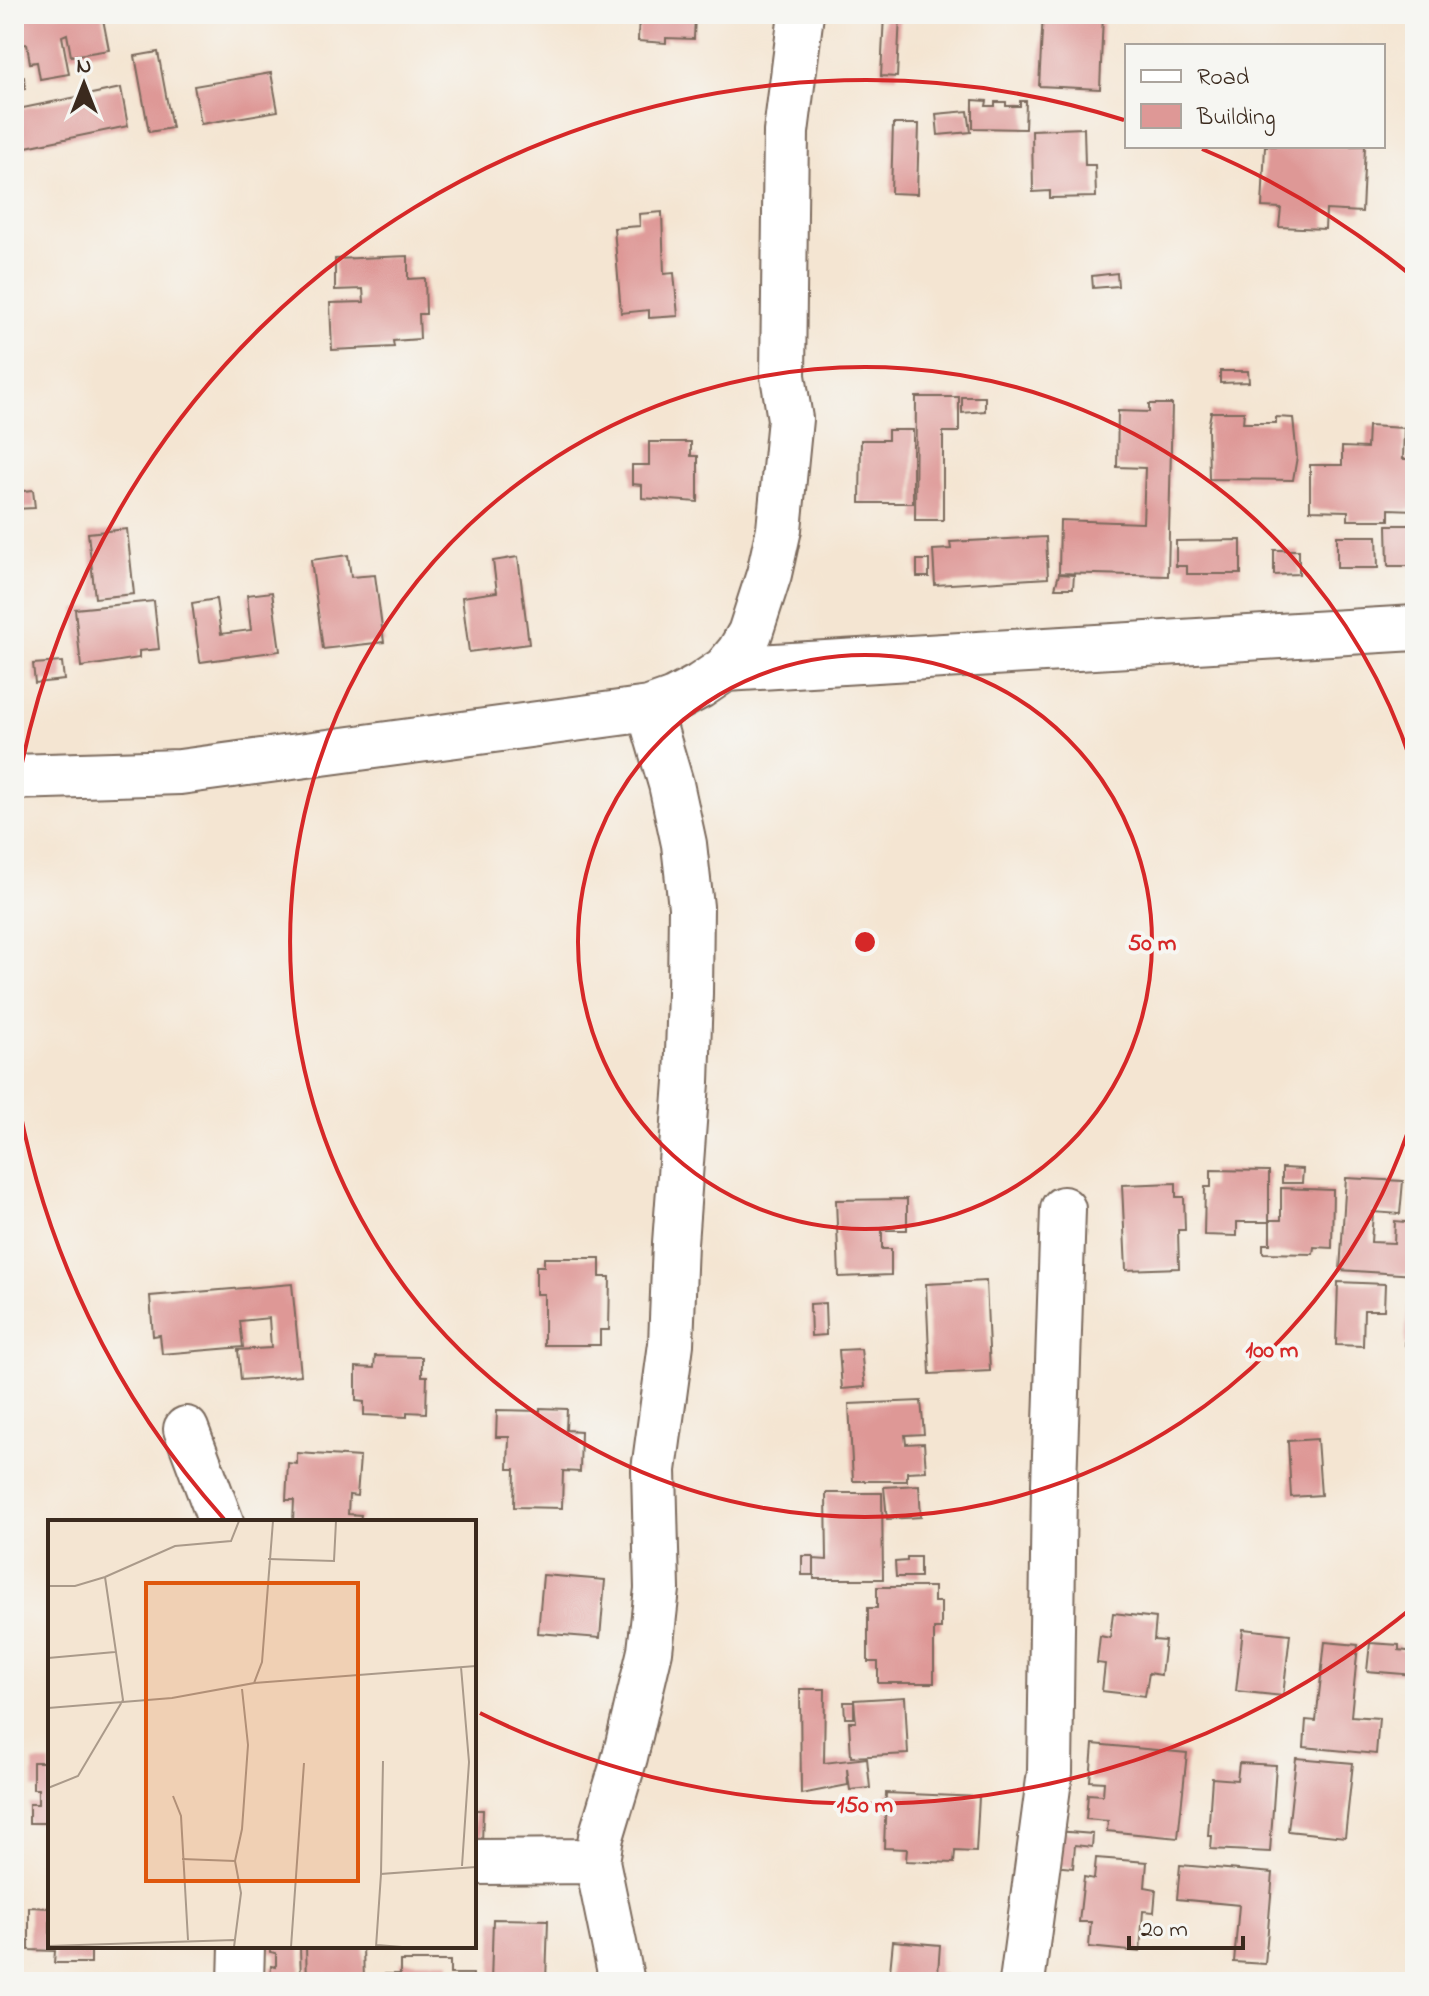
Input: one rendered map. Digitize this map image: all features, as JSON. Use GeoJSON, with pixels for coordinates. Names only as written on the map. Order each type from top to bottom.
{"type":"FeatureCollection","features":[{"type":"Feature","properties":{"kind":"street"},"geometry":{"type":"LineString","coordinates":[[14,777],[180,772],[649,709],[674,700],[725,669],[750,633],[769,574],[779,529],[790,419],[783,376],[786,132],[801,14]]}},
{"type":"Feature","properties":{"kind":"street"},"geometry":{"type":"LineString","coordinates":[[725,669],[1415,628]]}},
{"type":"Feature","properties":{"kind":"street"},"geometry":{"type":"LineString","coordinates":[[622,1982],[597,1861],[650,1651],[655,1604],[654,1470],[671,1344],[687,1082],[691,907],[684,844],[671,784],[649,709]]}},
{"type":"Feature","properties":{"kind":"street"},"geometry":{"type":"LineString","coordinates":[[1022,1982],[1050,1772],[1054,1485],[1063,1209]]}},
{"type":"Feature","properties":{"kind":"street"},"geometry":{"type":"LineString","coordinates":[[186,1429],[220,1520]]}},
{"type":"Feature","properties":{"kind":"street"},"geometry":{"type":"LineString","coordinates":[[476,1862],[597,1861]]}},
{"type":"Feature","properties":{"kind":"street"},"geometry":{"type":"LineString","coordinates":[[241,1982],[242,1948]]}},
{"type":"Feature","properties":{"kind":"building"},"geometry":{"type":"Polygon","coordinates":[[[14,14],[102,14],[109,50],[71,56],[67,34],[62,36],[69,74],[40,79],[37,62],[30,63],[27,44],[18,45],[14,14]]]}},
{"type":"Feature","properties":{"kind":"building"},"geometry":{"type":"Polygon","coordinates":[[[639,14],[695,14],[694,39],[666,38],[666,43],[638,41],[639,14]]]}},
{"type":"Feature","properties":{"kind":"building"},"geometry":{"type":"Polygon","coordinates":[[[884,14],[900,15],[897,77],[881,76],[884,14]]]}},
{"type":"Feature","properties":{"kind":"building"},"geometry":{"type":"Polygon","coordinates":[[[1043,14],[1103,14],[1100,89],[1039,86],[1043,14]]]}},
{"type":"Feature","properties":{"kind":"building"},"geometry":{"type":"Polygon","coordinates":[[[158,52],[172,128],[149,132],[135,56],[158,52]]]}},
{"type":"Feature","properties":{"kind":"building"},"geometry":{"type":"Polygon","coordinates":[[[271,73],[278,111],[201,124],[194,86],[271,73]]]}},
{"type":"Feature","properties":{"kind":"building"},"geometry":{"type":"Polygon","coordinates":[[[24,77],[25,89],[14,90],[14,78],[24,77]]]}},
{"type":"Feature","properties":{"kind":"building"},"geometry":{"type":"Polygon","coordinates":[[[121,88],[128,126],[26,147],[18,109],[121,88]]]}},
{"type":"Feature","properties":{"kind":"building"},"geometry":{"type":"Polygon","coordinates":[[[973,100],[987,101],[986,106],[1006,102],[1006,106],[1020,106],[1020,101],[1026,101],[1025,129],[973,128],[973,100]]]}},
{"type":"Feature","properties":{"kind":"building"},"geometry":{"type":"Polygon","coordinates":[[[968,111],[971,132],[938,135],[936,114],[968,111]]]}},
{"type":"Feature","properties":{"kind":"building"},"geometry":{"type":"Polygon","coordinates":[[[893,124],[919,124],[917,194],[891,193],[893,124]]]}},
{"type":"Feature","properties":{"kind":"building"},"geometry":{"type":"Polygon","coordinates":[[[1084,128],[1085,165],[1095,165],[1096,197],[1050,198],[1050,191],[1033,192],[1032,130],[1084,128]]]}},
{"type":"Feature","properties":{"kind":"building"},"geometry":{"type":"Polygon","coordinates":[[[1265,148],[1365,148],[1362,212],[1326,210],[1325,229],[1279,227],[1281,208],[1262,207],[1265,148]]]}},
{"type":"Feature","properties":{"kind":"building"},"geometry":{"type":"Polygon","coordinates":[[[662,212],[664,274],[674,273],[678,316],[649,318],[649,310],[621,313],[614,228],[640,226],[639,214],[662,212]]]}},
{"type":"Feature","properties":{"kind":"building"},"geometry":{"type":"Polygon","coordinates":[[[408,256],[408,279],[425,278],[426,314],[419,314],[420,339],[393,341],[394,347],[332,350],[330,303],[364,302],[363,289],[335,290],[335,259],[408,256]]]}},
{"type":"Feature","properties":{"kind":"building"},"geometry":{"type":"Polygon","coordinates":[[[1117,273],[1118,286],[1093,288],[1092,276],[1117,273]]]}},
{"type":"Feature","properties":{"kind":"building"},"geometry":{"type":"Polygon","coordinates":[[[1220,371],[1248,371],[1249,382],[1220,383],[1220,371]]]}},
{"type":"Feature","properties":{"kind":"building"},"geometry":{"type":"Polygon","coordinates":[[[916,397],[959,397],[959,432],[943,432],[943,520],[915,520],[916,397]]]}},
{"type":"Feature","properties":{"kind":"building"},"geometry":{"type":"Polygon","coordinates":[[[962,397],[985,397],[985,411],[962,413],[962,397]]]}},
{"type":"Feature","properties":{"kind":"building"},"geometry":{"type":"Polygon","coordinates":[[[1149,404],[1172,404],[1168,576],[1059,573],[1060,520],[1143,523],[1145,468],[1117,467],[1118,411],[1149,412],[1149,404]]]}},
{"type":"Feature","properties":{"kind":"building"},"geometry":{"type":"Polygon","coordinates":[[[1211,412],[1244,412],[1243,423],[1276,423],[1276,417],[1293,418],[1297,457],[1293,480],[1209,479],[1208,428],[1211,412]]]}},
{"type":"Feature","properties":{"kind":"building"},"geometry":{"type":"Polygon","coordinates":[[[1368,426],[1404,428],[1403,459],[1415,459],[1415,510],[1389,509],[1389,520],[1348,520],[1348,511],[1310,510],[1310,465],[1342,465],[1342,447],[1367,448],[1368,426]]]}},
{"type":"Feature","properties":{"kind":"building"},"geometry":{"type":"Polygon","coordinates":[[[888,430],[913,430],[913,503],[860,503],[861,440],[888,440],[888,430]]]}},
{"type":"Feature","properties":{"kind":"building"},"geometry":{"type":"Polygon","coordinates":[[[649,442],[691,442],[691,456],[698,456],[698,502],[642,498],[642,485],[632,484],[632,465],[649,465],[649,442]]]}},
{"type":"Feature","properties":{"kind":"building"},"geometry":{"type":"Polygon","coordinates":[[[33,490],[35,508],[14,509],[14,492],[33,490]]]}},
{"type":"Feature","properties":{"kind":"building"},"geometry":{"type":"Polygon","coordinates":[[[1387,525],[1415,525],[1415,566],[1388,566],[1387,525]]]}},
{"type":"Feature","properties":{"kind":"building"},"geometry":{"type":"Polygon","coordinates":[[[127,529],[134,594],[95,598],[88,533],[127,529]]]}},
{"type":"Feature","properties":{"kind":"building"},"geometry":{"type":"Polygon","coordinates":[[[1337,536],[1377,536],[1378,568],[1337,568],[1337,536]]]}},
{"type":"Feature","properties":{"kind":"building"},"geometry":{"type":"Polygon","coordinates":[[[1046,537],[1048,578],[935,585],[933,550],[951,549],[950,542],[1046,537]]]}},
{"type":"Feature","properties":{"kind":"building"},"geometry":{"type":"Polygon","coordinates":[[[1241,540],[1241,574],[1187,574],[1187,566],[1176,566],[1176,541],[1241,540]]]}},
{"type":"Feature","properties":{"kind":"building"},"geometry":{"type":"Polygon","coordinates":[[[1274,550],[1299,550],[1299,574],[1274,575],[1274,550]]]}},
{"type":"Feature","properties":{"kind":"building"},"geometry":{"type":"Polygon","coordinates":[[[348,555],[351,577],[375,575],[384,642],[323,649],[311,560],[348,555]]]}},
{"type":"Feature","properties":{"kind":"building"},"geometry":{"type":"Polygon","coordinates":[[[518,557],[529,644],[469,652],[462,597],[497,592],[493,561],[518,557]]]}},
{"type":"Feature","properties":{"kind":"building"},"geometry":{"type":"Polygon","coordinates":[[[917,560],[929,560],[929,577],[917,577],[917,560]]]}},
{"type":"Feature","properties":{"kind":"building"},"geometry":{"type":"Polygon","coordinates":[[[1059,574],[1074,575],[1073,588],[1055,588],[1059,574]]]}},
{"type":"Feature","properties":{"kind":"building"},"geometry":{"type":"Polygon","coordinates":[[[272,592],[280,651],[200,662],[192,603],[216,599],[221,634],[251,630],[247,595],[272,592]]]}},
{"type":"Feature","properties":{"kind":"building"},"geometry":{"type":"Polygon","coordinates":[[[154,601],[159,649],[139,651],[139,658],[81,667],[75,609],[154,601]]]}},
{"type":"Feature","properties":{"kind":"building"},"geometry":{"type":"Polygon","coordinates":[[[62,662],[64,680],[35,683],[33,664],[62,662]]]}},
{"type":"Feature","properties":{"kind":"building"},"geometry":{"type":"Polygon","coordinates":[[[1282,1168],[1303,1169],[1302,1183],[1282,1183],[1282,1168]]]}},
{"type":"Feature","properties":{"kind":"building"},"geometry":{"type":"Polygon","coordinates":[[[1211,1170],[1269,1171],[1269,1222],[1237,1222],[1237,1236],[1204,1235],[1205,1187],[1211,1187],[1211,1170]]]}},
{"type":"Feature","properties":{"kind":"building"},"geometry":{"type":"Polygon","coordinates":[[[1346,1178],[1403,1181],[1400,1214],[1373,1212],[1371,1242],[1394,1243],[1395,1221],[1415,1223],[1415,1275],[1340,1270],[1346,1178]]]}},
{"type":"Feature","properties":{"kind":"building"},"geometry":{"type":"Polygon","coordinates":[[[1176,1183],[1176,1197],[1184,1197],[1185,1230],[1178,1230],[1179,1268],[1126,1270],[1122,1185],[1176,1183]]]}},
{"type":"Feature","properties":{"kind":"building"},"geometry":{"type":"Polygon","coordinates":[[[1281,1188],[1333,1190],[1332,1248],[1314,1247],[1313,1254],[1263,1253],[1263,1244],[1270,1244],[1270,1220],[1281,1220],[1281,1188]]]}},
{"type":"Feature","properties":{"kind":"building"},"geometry":{"type":"Polygon","coordinates":[[[907,1199],[907,1230],[882,1230],[882,1249],[891,1249],[891,1275],[839,1277],[836,1200],[907,1199]]]}},
{"type":"Feature","properties":{"kind":"building"},"geometry":{"type":"Polygon","coordinates":[[[544,1258],[600,1258],[600,1277],[610,1277],[609,1330],[600,1330],[600,1345],[544,1345],[544,1294],[536,1294],[536,1266],[544,1266],[544,1258]]]}},
{"type":"Feature","properties":{"kind":"building"},"geometry":{"type":"Polygon","coordinates":[[[986,1281],[990,1371],[930,1374],[926,1284],[986,1281]]]}},
{"type":"Feature","properties":{"kind":"building"},"geometry":{"type":"Polygon","coordinates":[[[1338,1282],[1385,1284],[1384,1310],[1364,1310],[1363,1346],[1336,1345],[1338,1282]]]}},
{"type":"Feature","properties":{"kind":"building"},"geometry":{"type":"Polygon","coordinates":[[[292,1284],[301,1375],[241,1380],[238,1350],[271,1348],[269,1318],[240,1321],[243,1347],[162,1354],[160,1335],[153,1336],[150,1296],[292,1284]]]}},
{"type":"Feature","properties":{"kind":"building"},"geometry":{"type":"Polygon","coordinates":[[[1408,1298],[1415,1299],[1415,1346],[1405,1345],[1408,1298]]]}},
{"type":"Feature","properties":{"kind":"building"},"geometry":{"type":"Polygon","coordinates":[[[825,1303],[826,1335],[811,1336],[810,1304],[825,1303]]]}},
{"type":"Feature","properties":{"kind":"building"},"geometry":{"type":"Polygon","coordinates":[[[861,1349],[865,1387],[842,1389],[839,1350],[861,1349]]]}},
{"type":"Feature","properties":{"kind":"building"},"geometry":{"type":"Polygon","coordinates":[[[375,1356],[422,1357],[422,1376],[427,1376],[426,1413],[407,1412],[407,1417],[364,1415],[364,1402],[356,1401],[356,1367],[374,1368],[375,1356]]]}},
{"type":"Feature","properties":{"kind":"building"},"geometry":{"type":"Polygon","coordinates":[[[921,1401],[924,1434],[905,1435],[906,1444],[924,1443],[926,1471],[907,1472],[907,1481],[853,1481],[849,1404],[921,1401]]]}},
{"type":"Feature","properties":{"kind":"building"},"geometry":{"type":"Polygon","coordinates":[[[540,1408],[567,1409],[566,1430],[581,1431],[580,1472],[563,1471],[562,1508],[514,1507],[515,1469],[508,1469],[509,1437],[496,1437],[497,1410],[540,1411],[540,1408]]]}},
{"type":"Feature","properties":{"kind":"building"},"geometry":{"type":"Polygon","coordinates":[[[1317,1439],[1321,1495],[1291,1497],[1288,1441],[1317,1439]]]}},
{"type":"Feature","properties":{"kind":"building"},"geometry":{"type":"Polygon","coordinates":[[[297,1453],[360,1457],[357,1496],[349,1495],[348,1514],[361,1515],[360,1520],[293,1520],[294,1500],[286,1500],[288,1463],[297,1464],[297,1453]]]}},
{"type":"Feature","properties":{"kind":"building"},"geometry":{"type":"Polygon","coordinates":[[[919,1485],[921,1517],[887,1519],[884,1487],[919,1485]]]}},
{"type":"Feature","properties":{"kind":"building"},"geometry":{"type":"Polygon","coordinates":[[[826,1493],[882,1493],[883,1579],[814,1579],[814,1559],[827,1560],[826,1493]]]}},
{"type":"Feature","properties":{"kind":"building"},"geometry":{"type":"Polygon","coordinates":[[[802,1556],[813,1556],[813,1575],[802,1575],[802,1556]]]}},
{"type":"Feature","properties":{"kind":"building"},"geometry":{"type":"Polygon","coordinates":[[[907,1557],[920,1557],[920,1577],[896,1577],[895,1562],[907,1561],[907,1557]]]}},
{"type":"Feature","properties":{"kind":"building"},"geometry":{"type":"Polygon","coordinates":[[[543,1575],[605,1580],[600,1638],[538,1633],[543,1575]]]}},
{"type":"Feature","properties":{"kind":"building"},"geometry":{"type":"Polygon","coordinates":[[[877,1587],[934,1587],[934,1602],[941,1602],[941,1629],[934,1629],[934,1683],[878,1683],[878,1662],[868,1662],[868,1608],[877,1608],[877,1587]]]}},
{"type":"Feature","properties":{"kind":"building"},"geometry":{"type":"Polygon","coordinates":[[[1113,1613],[1156,1618],[1154,1640],[1165,1641],[1161,1675],[1149,1673],[1145,1696],[1102,1691],[1105,1664],[1097,1663],[1100,1636],[1110,1638],[1113,1613]]]}},
{"type":"Feature","properties":{"kind":"building"},"geometry":{"type":"Polygon","coordinates":[[[1243,1629],[1290,1634],[1283,1696],[1236,1691],[1243,1629]]]}},
{"type":"Feature","properties":{"kind":"building"},"geometry":{"type":"Polygon","coordinates":[[[1325,1642],[1358,1645],[1351,1716],[1379,1718],[1376,1754],[1304,1747],[1306,1720],[1316,1721],[1325,1642]]]}},
{"type":"Feature","properties":{"kind":"building"},"geometry":{"type":"Polygon","coordinates":[[[1370,1643],[1399,1645],[1399,1650],[1415,1652],[1415,1675],[1367,1671],[1370,1643]]]}},
{"type":"Feature","properties":{"kind":"building"},"geometry":{"type":"Polygon","coordinates":[[[800,1689],[825,1689],[824,1763],[867,1758],[870,1788],[850,1790],[847,1769],[848,1785],[801,1794],[800,1689]]]}},
{"type":"Feature","properties":{"kind":"building"},"geometry":{"type":"Polygon","coordinates":[[[905,1697],[908,1754],[851,1757],[849,1722],[856,1722],[854,1700],[905,1697]]]}},
{"type":"Feature","properties":{"kind":"building"},"geometry":{"type":"Polygon","coordinates":[[[844,1702],[854,1702],[854,1718],[845,1718],[844,1702]]]}},
{"type":"Feature","properties":{"kind":"building"},"geometry":{"type":"Polygon","coordinates":[[[1093,1744],[1187,1753],[1178,1838],[1107,1831],[1108,1821],[1086,1819],[1088,1794],[1103,1795],[1104,1782],[1090,1781],[1093,1744]]]}},
{"type":"Feature","properties":{"kind":"building"},"geometry":{"type":"Polygon","coordinates":[[[1296,1758],[1353,1763],[1345,1837],[1288,1831],[1296,1758]]]}},
{"type":"Feature","properties":{"kind":"building"},"geometry":{"type":"Polygon","coordinates":[[[33,1762],[48,1762],[48,1823],[29,1823],[29,1804],[38,1804],[38,1789],[33,1789],[33,1762]]]}},
{"type":"Feature","properties":{"kind":"building"},"geometry":{"type":"Polygon","coordinates":[[[1239,1763],[1276,1765],[1270,1852],[1211,1849],[1212,1836],[1208,1836],[1212,1778],[1237,1780],[1239,1763]]]}},
{"type":"Feature","properties":{"kind":"building"},"geometry":{"type":"Polygon","coordinates":[[[886,1793],[979,1797],[976,1852],[955,1851],[954,1863],[906,1861],[907,1849],[884,1848],[886,1793]]]}},
{"type":"Feature","properties":{"kind":"building"},"geometry":{"type":"Polygon","coordinates":[[[476,1810],[483,1810],[482,1845],[476,1845],[476,1810]]]}},
{"type":"Feature","properties":{"kind":"building"},"geometry":{"type":"Polygon","coordinates":[[[1056,1831],[1093,1834],[1092,1847],[1075,1845],[1073,1868],[1053,1866],[1056,1831]]]}},
{"type":"Feature","properties":{"kind":"building"},"geometry":{"type":"Polygon","coordinates":[[[1096,1858],[1147,1862],[1145,1887],[1156,1889],[1154,1912],[1143,1911],[1140,1952],[1089,1947],[1091,1922],[1079,1922],[1084,1877],[1094,1879],[1096,1858]]]}},
{"type":"Feature","properties":{"kind":"building"},"geometry":{"type":"Polygon","coordinates":[[[1180,1865],[1273,1873],[1265,1964],[1234,1962],[1239,1905],[1177,1899],[1180,1865]]]}},
{"type":"Feature","properties":{"kind":"building"},"geometry":{"type":"Polygon","coordinates":[[[29,1907],[48,1908],[48,1948],[91,1948],[91,1963],[54,1963],[55,1951],[29,1950],[29,1907]]]}},
{"type":"Feature","properties":{"kind":"building"},"geometry":{"type":"Polygon","coordinates":[[[493,1919],[548,1920],[546,1982],[491,1982],[493,1919]]]}},
{"type":"Feature","properties":{"kind":"building"},"geometry":{"type":"Polygon","coordinates":[[[893,1941],[940,1945],[938,1973],[944,1974],[943,1982],[889,1982],[893,1941]]]}},
{"type":"Feature","properties":{"kind":"building"},"geometry":{"type":"Polygon","coordinates":[[[270,1948],[300,1948],[301,1982],[270,1982],[271,1966],[276,1967],[276,1953],[270,1952],[270,1948]]]}},
{"type":"Feature","properties":{"kind":"building"},"geometry":{"type":"Polygon","coordinates":[[[306,1948],[363,1948],[364,1982],[307,1982],[306,1948]]]}},
{"type":"Feature","properties":{"kind":"building"},"geometry":{"type":"Polygon","coordinates":[[[400,1961],[450,1961],[450,1974],[473,1974],[473,1982],[376,1982],[376,1974],[400,1974],[400,1961]]]}}]}
